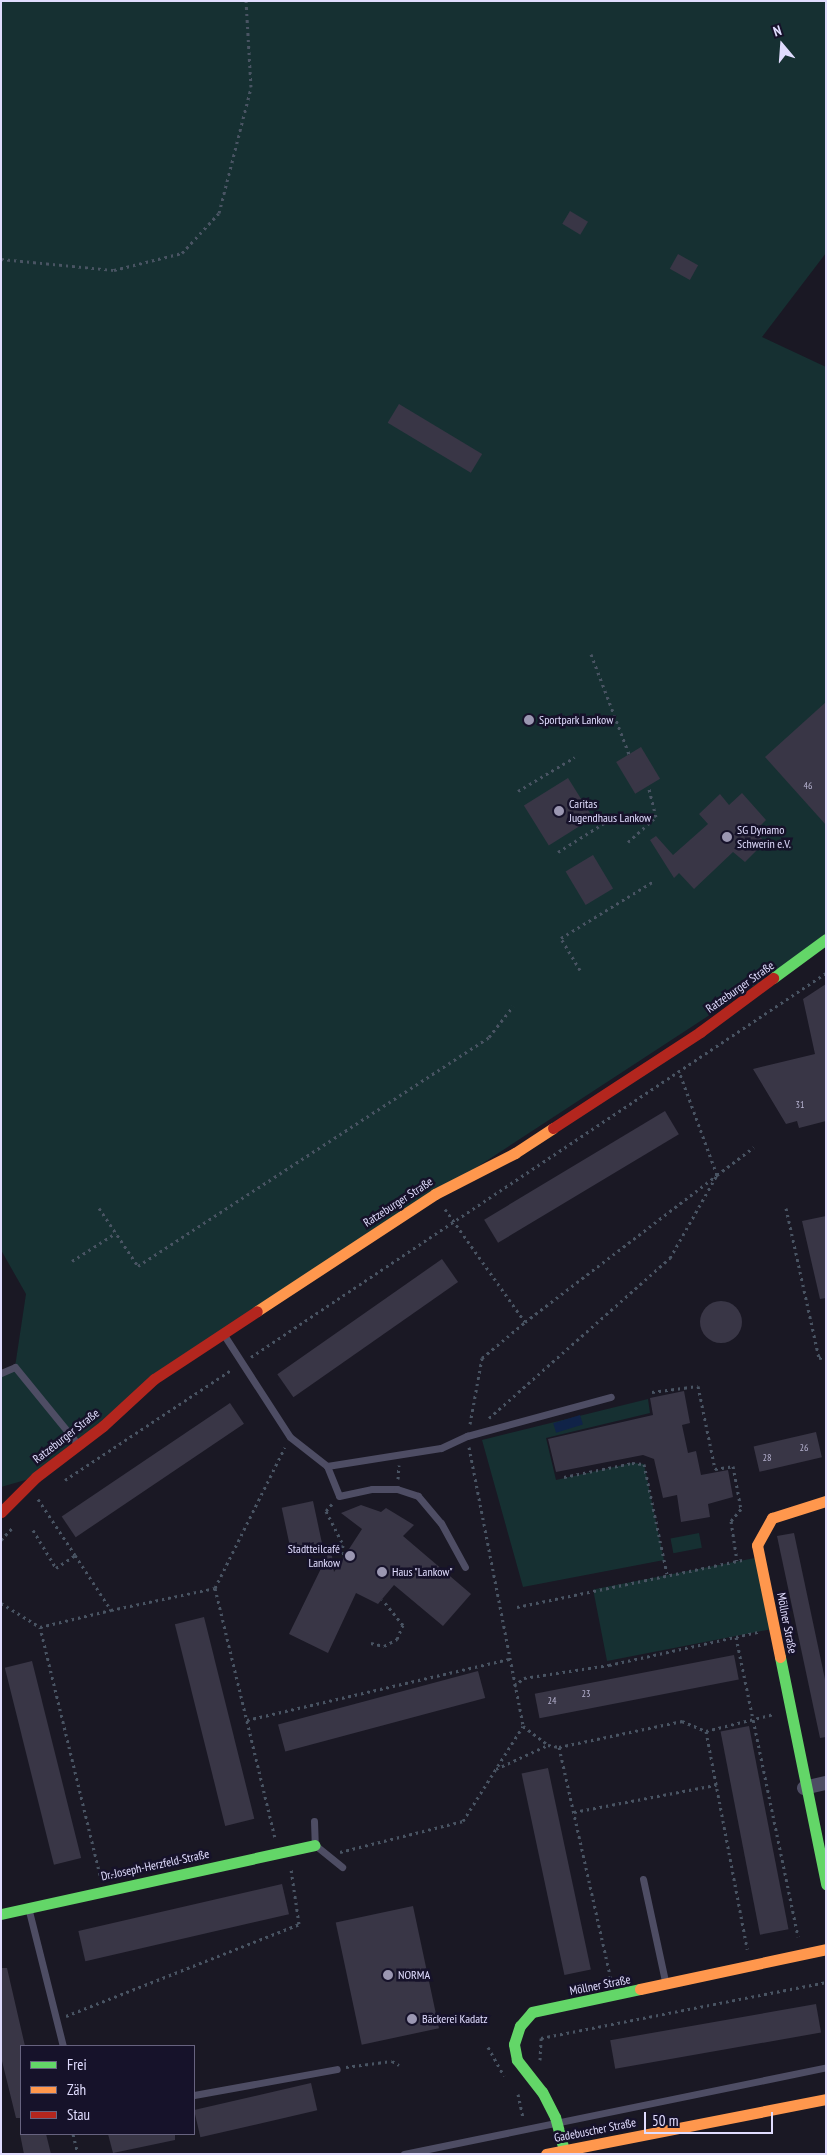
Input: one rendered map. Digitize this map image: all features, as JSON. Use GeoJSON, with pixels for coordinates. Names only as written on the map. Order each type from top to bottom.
{"type":"FeatureCollection","features":[{"type":"Feature","properties":{"kind":"street","name":"Ratzeburger Straße"},"geometry":{"type":"LineString","coordinates":[[1,1512],[77,1443],[103,1426],[154,1378],[434,1194],[523,1147],[700,1032],[826,939]]}},
{"type":"Feature","properties":{"kind":"street","name":"Möllner Straße"},"geometry":{"type":"LineString","coordinates":[[826,1501],[772,1518],[757,1545],[804,1788],[826,1884]]}},
{"type":"Feature","properties":{"kind":"street"},"geometry":{"type":"LineString","coordinates":[[804,1788],[826,1783]]}},
{"type":"Feature","properties":{"kind":"street","name":"Dr.-Joseph-Herzfeld-Straße"},"geometry":{"type":"LineString","coordinates":[[1,1914],[314,1845]]}},
{"type":"Feature","properties":{"kind":"street","name":"Möllner Straße"},"geometry":{"type":"LineString","coordinates":[[564,2152],[558,2124],[542,2092],[517,2060],[514,2044],[520,2026],[532,2012],[751,1967],[826,1949]]}},
{"type":"Feature","properties":{"kind":"street","name":"Gadebuscher Straße"},"geometry":{"type":"LineString","coordinates":[[546,2154],[564,2152],[826,2099]]}},
{"type":"Feature","properties":{"kind":"lane"},"geometry":{"type":"LineString","coordinates":[[223,1333],[290,1437],[327,1466],[339,1496],[372,1489],[397,1489],[418,1496],[441,1523],[465,1567]]}},
{"type":"Feature","properties":{"kind":"lane"},"geometry":{"type":"LineString","coordinates":[[1,1374],[15,1367],[77,1443]]}},
{"type":"Feature","properties":{"kind":"lane"},"geometry":{"type":"LineString","coordinates":[[327,1466],[400,1456],[441,1448],[468,1436],[611,1397]]}},
{"type":"Feature","properties":{"kind":"lane"},"geometry":{"type":"LineString","coordinates":[[314,1820],[314,1845],[342,1867]]}},
{"type":"Feature","properties":{"kind":"lane"},"geometry":{"type":"LineString","coordinates":[[643,1879],[666,1985]]}},
{"type":"Feature","properties":{"kind":"lane"},"geometry":{"type":"LineString","coordinates":[[28,1908],[63,2045]]}},
{"type":"Feature","properties":{"kind":"lane"},"geometry":{"type":"LineString","coordinates":[[404,2154],[558,2124],[826,2067]]}},
{"type":"Feature","properties":{"kind":"lane"},"geometry":{"type":"LineString","coordinates":[[195,2095],[337,2069]]}},
{"type":"Feature","properties":{"kind":"path"},"geometry":{"type":"LineString","coordinates":[[1,259],[114,270],[182,253],[219,214],[251,86],[246,1]]}},
{"type":"Feature","properties":{"kind":"path"},"geometry":{"type":"LineString","coordinates":[[592,654],[629,754]]}},
{"type":"Feature","properties":{"kind":"path"},"geometry":{"type":"LineString","coordinates":[[518,791],[575,757]]}},
{"type":"Feature","properties":{"kind":"path"},"geometry":{"type":"LineString","coordinates":[[628,842],[656,817],[648,786]]}},
{"type":"Feature","properties":{"kind":"path"},"geometry":{"type":"LineString","coordinates":[[558,852],[612,818]]}},
{"type":"Feature","properties":{"kind":"path"},"geometry":{"type":"LineString","coordinates":[[580,970],[561,938],[654,881]]}},
{"type":"Feature","properties":{"kind":"path"},"geometry":{"type":"LineString","coordinates":[[60,1484],[826,973]]}},
{"type":"Feature","properties":{"kind":"path"},"geometry":{"type":"LineString","coordinates":[[99,1208],[138,1266],[489,1037],[513,1006]]}},
{"type":"Feature","properties":{"kind":"path"},"geometry":{"type":"LineString","coordinates":[[679,1071],[718,1175]]}},
{"type":"Feature","properties":{"kind":"path"},"geometry":{"type":"LineString","coordinates":[[754,1147],[482,1358],[468,1436],[523,1726],[548,1745],[559,1747],[682,1721],[706,1731],[789,1710]]}},
{"type":"Feature","properties":{"kind":"path"},"geometry":{"type":"LineString","coordinates":[[468,1436],[670,1258],[718,1175]]}},
{"type":"Feature","properties":{"kind":"path"},"geometry":{"type":"LineString","coordinates":[[434,1194],[526,1322]]}},
{"type":"Feature","properties":{"kind":"path"},"geometry":{"type":"LineString","coordinates":[[786,1208],[819,1358],[826,1356]]}},
{"type":"Feature","properties":{"kind":"path"},"geometry":{"type":"LineString","coordinates":[[72,1261],[116,1233]]}},
{"type":"Feature","properties":{"kind":"path"},"geometry":{"type":"LineString","coordinates":[[652,1392],[698,1386],[715,1469],[733,1466],[741,1509],[731,1521],[737,1561]]}},
{"type":"Feature","properties":{"kind":"path"},"geometry":{"type":"LineString","coordinates":[[56,2020],[299,1924],[284,1851],[247,1720],[215,1588],[290,1437]]}},
{"type":"Feature","properties":{"kind":"path"},"geometry":{"type":"LineString","coordinates":[[397,1489],[400,1456]]}},
{"type":"Feature","properties":{"kind":"path"},"geometry":{"type":"LineString","coordinates":[[564,1477],[632,1463],[644,1464],[667,1574]]}},
{"type":"Feature","properties":{"kind":"path"},"geometry":{"type":"LineString","coordinates":[[32,1506],[46,1494]]}},
{"type":"Feature","properties":{"kind":"path"},"geometry":{"type":"LineString","coordinates":[[339,1496],[326,1511],[343,1544],[341,1557]]}},
{"type":"Feature","properties":{"kind":"path"},"geometry":{"type":"LineString","coordinates":[[38,1499],[111,1610]]}},
{"type":"Feature","properties":{"kind":"path"},"geometry":{"type":"LineString","coordinates":[[1,1540],[14,1526]]}},
{"type":"Feature","properties":{"kind":"path"},"geometry":{"type":"LineString","coordinates":[[33,1530],[56,1568],[75,1555]]}},
{"type":"Feature","properties":{"kind":"path"},"geometry":{"type":"LineString","coordinates":[[517,1607],[667,1574],[760,1557]]}},
{"type":"Feature","properties":{"kind":"path"},"geometry":{"type":"LineString","coordinates":[[40,1627],[215,1588]]}},
{"type":"Feature","properties":{"kind":"path"},"geometry":{"type":"LineString","coordinates":[[371,1643],[384,1646],[396,1639],[403,1625],[382,1599]]}},
{"type":"Feature","properties":{"kind":"path"},"geometry":{"type":"LineString","coordinates":[[1,1603],[40,1627],[104,1891]]}},
{"type":"Feature","properties":{"kind":"path"},"geometry":{"type":"LineString","coordinates":[[514,1686],[524,1678],[609,1665],[774,1629]]}},
{"type":"Feature","properties":{"kind":"path"},"geometry":{"type":"LineString","coordinates":[[736,1637],[801,1956]]}},
{"type":"Feature","properties":{"kind":"path"},"geometry":{"type":"LineString","coordinates":[[247,1720],[509,1659]]}},
{"type":"Feature","properties":{"kind":"path"},"geometry":{"type":"LineString","coordinates":[[326,1855],[463,1821],[523,1726]]}},
{"type":"Feature","properties":{"kind":"path"},"geometry":{"type":"LineString","coordinates":[[706,1731],[751,1967]]}},
{"type":"Feature","properties":{"kind":"path"},"geometry":{"type":"LineString","coordinates":[[496,1769],[548,1745]]}},
{"type":"Feature","properties":{"kind":"path"},"geometry":{"type":"LineString","coordinates":[[559,1747],[615,1996]]}},
{"type":"Feature","properties":{"kind":"path"},"geometry":{"type":"LineString","coordinates":[[574,1812],[716,1785]]}},
{"type":"Feature","properties":{"kind":"path"},"geometry":{"type":"LineString","coordinates":[[528,2074],[540,2066],[541,2038],[826,1982]]}},
{"type":"Feature","properties":{"kind":"path"},"geometry":{"type":"LineString","coordinates":[[488,2047],[498,2069],[508,2080]]}},
{"type":"Feature","properties":{"kind":"path"},"geometry":{"type":"LineString","coordinates":[[337,2069],[392,2061],[399,2065]]}},
{"type":"Feature","properties":{"kind":"path"},"geometry":{"type":"LineString","coordinates":[[517,2092],[525,2130]]}},
{"type":"Feature","properties":{"kind":"path"},"geometry":{"type":"LineString","coordinates":[[73,2135],[78,2154]]}},
{"type":"Feature","properties":{"kind":"green space","name":"Sportpark Lankow"},"geometry":{"type":"Polygon","coordinates":[[[1,1],[826,1],[826,253],[762,337],[826,367],[826,939],[223,1333],[36,1477],[1,1487],[1,1373],[15,1367],[26,1294],[1,1250],[1,1]]]}},
{"type":"Feature","properties":{"kind":"green space"},"geometry":{"type":"Polygon","coordinates":[[[648,1399],[650,1413],[546,1438],[556,1480],[632,1463],[644,1464],[664,1560],[523,1587],[482,1440],[648,1399]]]}},
{"type":"Feature","properties":{"kind":"green space"},"geometry":{"type":"Polygon","coordinates":[[[699,1533],[702,1548],[673,1553],[671,1539],[699,1533]]]}},
{"type":"Feature","properties":{"kind":"green space"},"geometry":{"type":"Polygon","coordinates":[[[760,1557],[774,1629],[607,1661],[593,1589],[760,1557]]]}},
{"type":"Feature","properties":{"kind":"water"},"geometry":{"type":"Polygon","coordinates":[[[580,1415],[583,1425],[556,1433],[553,1423],[580,1415]]]}},
{"type":"Feature","properties":{"kind":"building"},"geometry":{"type":"Polygon","coordinates":[[[570,211],[588,222],[580,235],[562,224],[570,211]]]}},
{"type":"Feature","properties":{"kind":"building"},"geometry":{"type":"Polygon","coordinates":[[[678,254],[698,265],[690,280],[670,269],[678,254]]]}},
{"type":"Feature","properties":{"kind":"building"},"geometry":{"type":"Polygon","coordinates":[[[399,404],[482,454],[471,473],[388,423],[399,404]]]}},
{"type":"Feature","properties":{"kind":"building"},"geometry":{"type":"Polygon","coordinates":[[[826,702],[826,825],[765,757],[826,702]]]}},
{"type":"Feature","properties":{"kind":"building"},"geometry":{"type":"Polygon","coordinates":[[[641,747],[660,779],[635,794],[616,762],[641,747]]]}},
{"type":"Feature","properties":{"kind":"building","name":"Caritas Jugendhaus Lankow"},"geometry":{"type":"Polygon","coordinates":[[[568,778],[593,818],[549,845],[524,806],[568,778]]]}},
{"type":"Feature","properties":{"kind":"building","name":"SG Dynamo Schwerin e.V."},"geometry":{"type":"Polygon","coordinates":[[[742,793],[766,820],[755,831],[765,842],[745,862],[733,852],[694,889],[679,873],[674,878],[650,840],[656,836],[673,855],[708,824],[699,814],[720,794],[729,805],[742,793]]]}},
{"type":"Feature","properties":{"kind":"building"},"geometry":{"type":"Polygon","coordinates":[[[593,855],[613,888],[586,905],[566,871],[593,855]]]}},
{"type":"Feature","properties":{"kind":"building"},"geometry":{"type":"Polygon","coordinates":[[[826,984],[826,1121],[799,1128],[797,1121],[786,1124],[753,1069],[815,1054],[803,999],[826,984]]]}},
{"type":"Feature","properties":{"kind":"building"},"geometry":{"type":"Polygon","coordinates":[[[665,1111],[679,1134],[498,1243],[484,1220],[665,1111]]]}},
{"type":"Feature","properties":{"kind":"building"},"geometry":{"type":"Polygon","coordinates":[[[826,1216],[826,1298],[820,1299],[802,1221],[826,1216]]]}},
{"type":"Feature","properties":{"kind":"building"},"geometry":{"type":"Polygon","coordinates":[[[442,1259],[458,1282],[293,1397],[277,1374],[442,1259]]]}},
{"type":"Feature","properties":{"kind":"building"},"geometry":{"type":"Polygon","coordinates":[[[721,1301],[736,1307],[742,1322],[736,1337],[721,1343],[706,1337],[700,1322],[706,1307],[721,1301]]]}},
{"type":"Feature","properties":{"kind":"building"},"geometry":{"type":"Polygon","coordinates":[[[684,1391],[690,1423],[682,1425],[688,1453],[696,1451],[701,1475],[728,1470],[733,1497],[708,1504],[710,1517],[681,1522],[677,1495],[663,1498],[654,1459],[643,1455],[556,1472],[548,1439],[653,1415],[650,1398],[684,1391]]]}},
{"type":"Feature","properties":{"kind":"building"},"geometry":{"type":"Polygon","coordinates":[[[230,1403],[244,1424],[76,1537],[62,1517],[230,1403]]]}},
{"type":"Feature","properties":{"kind":"building"},"geometry":{"type":"Polygon","coordinates":[[[816,1432],[822,1457],[759,1472],[754,1446],[816,1432]]]}},
{"type":"Feature","properties":{"kind":"building"},"geometry":{"type":"Polygon","coordinates":[[[313,1501],[323,1548],[292,1555],[282,1508],[313,1501]]]}},
{"type":"Feature","properties":{"kind":"building","name":"Haus \"Lankow\""},"geometry":{"type":"Polygon","coordinates":[[[361,1505],[381,1512],[386,1508],[414,1525],[403,1536],[471,1594],[443,1626],[394,1585],[378,1604],[356,1593],[328,1653],[289,1634],[331,1548],[334,1572],[362,1529],[341,1513],[361,1505]]]}},
{"type":"Feature","properties":{"kind":"building"},"geometry":{"type":"Polygon","coordinates":[[[794,1533],[826,1684],[826,1737],[820,1738],[777,1536],[794,1533]]]}},
{"type":"Feature","properties":{"kind":"building"},"geometry":{"type":"Polygon","coordinates":[[[204,1617],[254,1819],[225,1826],[175,1624],[204,1617]]]}},
{"type":"Feature","properties":{"kind":"building"},"geometry":{"type":"Polygon","coordinates":[[[734,1655],[739,1680],[539,1718],[535,1694],[734,1655]]]}},
{"type":"Feature","properties":{"kind":"building"},"geometry":{"type":"Polygon","coordinates":[[[32,1661],[81,1858],[54,1865],[5,1668],[32,1661]]]}},
{"type":"Feature","properties":{"kind":"building"},"geometry":{"type":"Polygon","coordinates":[[[478,1671],[485,1698],[285,1752],[278,1725],[478,1671]]]}},
{"type":"Feature","properties":{"kind":"building"},"geometry":{"type":"Polygon","coordinates":[[[749,1726],[788,1929],[760,1935],[721,1732],[749,1726]]]}},
{"type":"Feature","properties":{"kind":"building"},"geometry":{"type":"Polygon","coordinates":[[[548,1768],[591,1969],[564,1975],[522,1774],[548,1768]]]}},
{"type":"Feature","properties":{"kind":"building"},"geometry":{"type":"Polygon","coordinates":[[[282,1884],[289,1914],[85,1961],[78,1931],[282,1884]]]}},
{"type":"Feature","properties":{"kind":"building","name":"NORMA"},"geometry":{"type":"Polygon","coordinates":[[[413,1906],[439,2028],[362,2045],[336,1922],[413,1906]]]}},
{"type":"Feature","properties":{"kind":"building"},"geometry":{"type":"Polygon","coordinates":[[[1,1968],[7,1968],[25,2045],[20,2045],[20,2118],[16,2118],[1,2057],[1,1968]]]}},
{"type":"Feature","properties":{"kind":"building"},"geometry":{"type":"Polygon","coordinates":[[[816,2004],[821,2033],[615,2069],[610,2040],[816,2004]]]}},
{"type":"Feature","properties":{"kind":"building"},"geometry":{"type":"Polygon","coordinates":[[[311,2083],[317,2110],[200,2137],[195,2110],[311,2083]]]}},
{"type":"Feature","properties":{"kind":"building"},"geometry":{"type":"Polygon","coordinates":[[[20,2135],[46,2135],[51,2154],[24,2154],[20,2135]]]}},
{"type":"Feature","properties":{"kind":"building"},"geometry":{"type":"Polygon","coordinates":[[[108,2135],[175,2135],[175,2140],[113,2153],[108,2135]]]}},
{"type":"Feature","properties":{"kind":"traffic: fast"},"geometry":{"type":"LineString","coordinates":[[773,978],[826,939]]}},
{"type":"Feature","properties":{"kind":"traffic: fast"},"geometry":{"type":"LineString","coordinates":[[780,1657],[826,1884]]}},
{"type":"Feature","properties":{"kind":"traffic: fast"},"geometry":{"type":"LineString","coordinates":[[1,1914],[315,1845]]}},
{"type":"Feature","properties":{"kind":"traffic: fast"},"geometry":{"type":"LineString","coordinates":[[565,2154],[555,2117],[542,2092],[517,2060],[514,2044],[520,2026],[532,2012],[640,1989]]}},
{"type":"Feature","properties":{"kind":"traffic: slow"},"geometry":{"type":"LineString","coordinates":[[257,1311],[435,1194],[515,1153],[553,1128]]}},
{"type":"Feature","properties":{"kind":"traffic: slow"},"geometry":{"type":"LineString","coordinates":[[780,1657],[757,1545],[772,1518],[826,1501]]}},
{"type":"Feature","properties":{"kind":"traffic: slow"},"geometry":{"type":"LineString","coordinates":[[640,1989],[826,1949]]}},
{"type":"Feature","properties":{"kind":"traffic: slow"},"geometry":{"type":"LineString","coordinates":[[546,2154],[826,2099]]}},
{"type":"Feature","properties":{"kind":"traffic: jam"},"geometry":{"type":"LineString","coordinates":[[553,1128],[700,1032],[773,978]]}},
{"type":"Feature","properties":{"kind":"traffic: jam"},"geometry":{"type":"LineString","coordinates":[[1,1512],[36,1477],[103,1426],[154,1379],[257,1311]]}},
{"type":"Feature","properties":{"kind":"place","name":"Sportpark Lankow"},"geometry":{"type":"Point","coordinates":[529,720]}},
{"type":"Feature","properties":{"kind":"place","name":"Caritas Jugendhaus Lankow"},"geometry":{"type":"Point","coordinates":[559,811]}},
{"type":"Feature","properties":{"kind":"place","name":"SG Dynamo Schwerin e.V."},"geometry":{"type":"Point","coordinates":[727,837]}},
{"type":"Feature","properties":{"kind":"place","name":"Stadtteilcafé Lankow"},"geometry":{"type":"Point","coordinates":[350,1556]}},
{"type":"Feature","properties":{"kind":"place","name":"Haus \"Lankow\""},"geometry":{"type":"Point","coordinates":[382,1572]}},
{"type":"Feature","properties":{"kind":"place","name":"NORMA"},"geometry":{"type":"Point","coordinates":[388,1975]}},
{"type":"Feature","properties":{"kind":"place","name":"Bäckerei Kadatz"},"geometry":{"type":"Point","coordinates":[412,2019]}}]}
